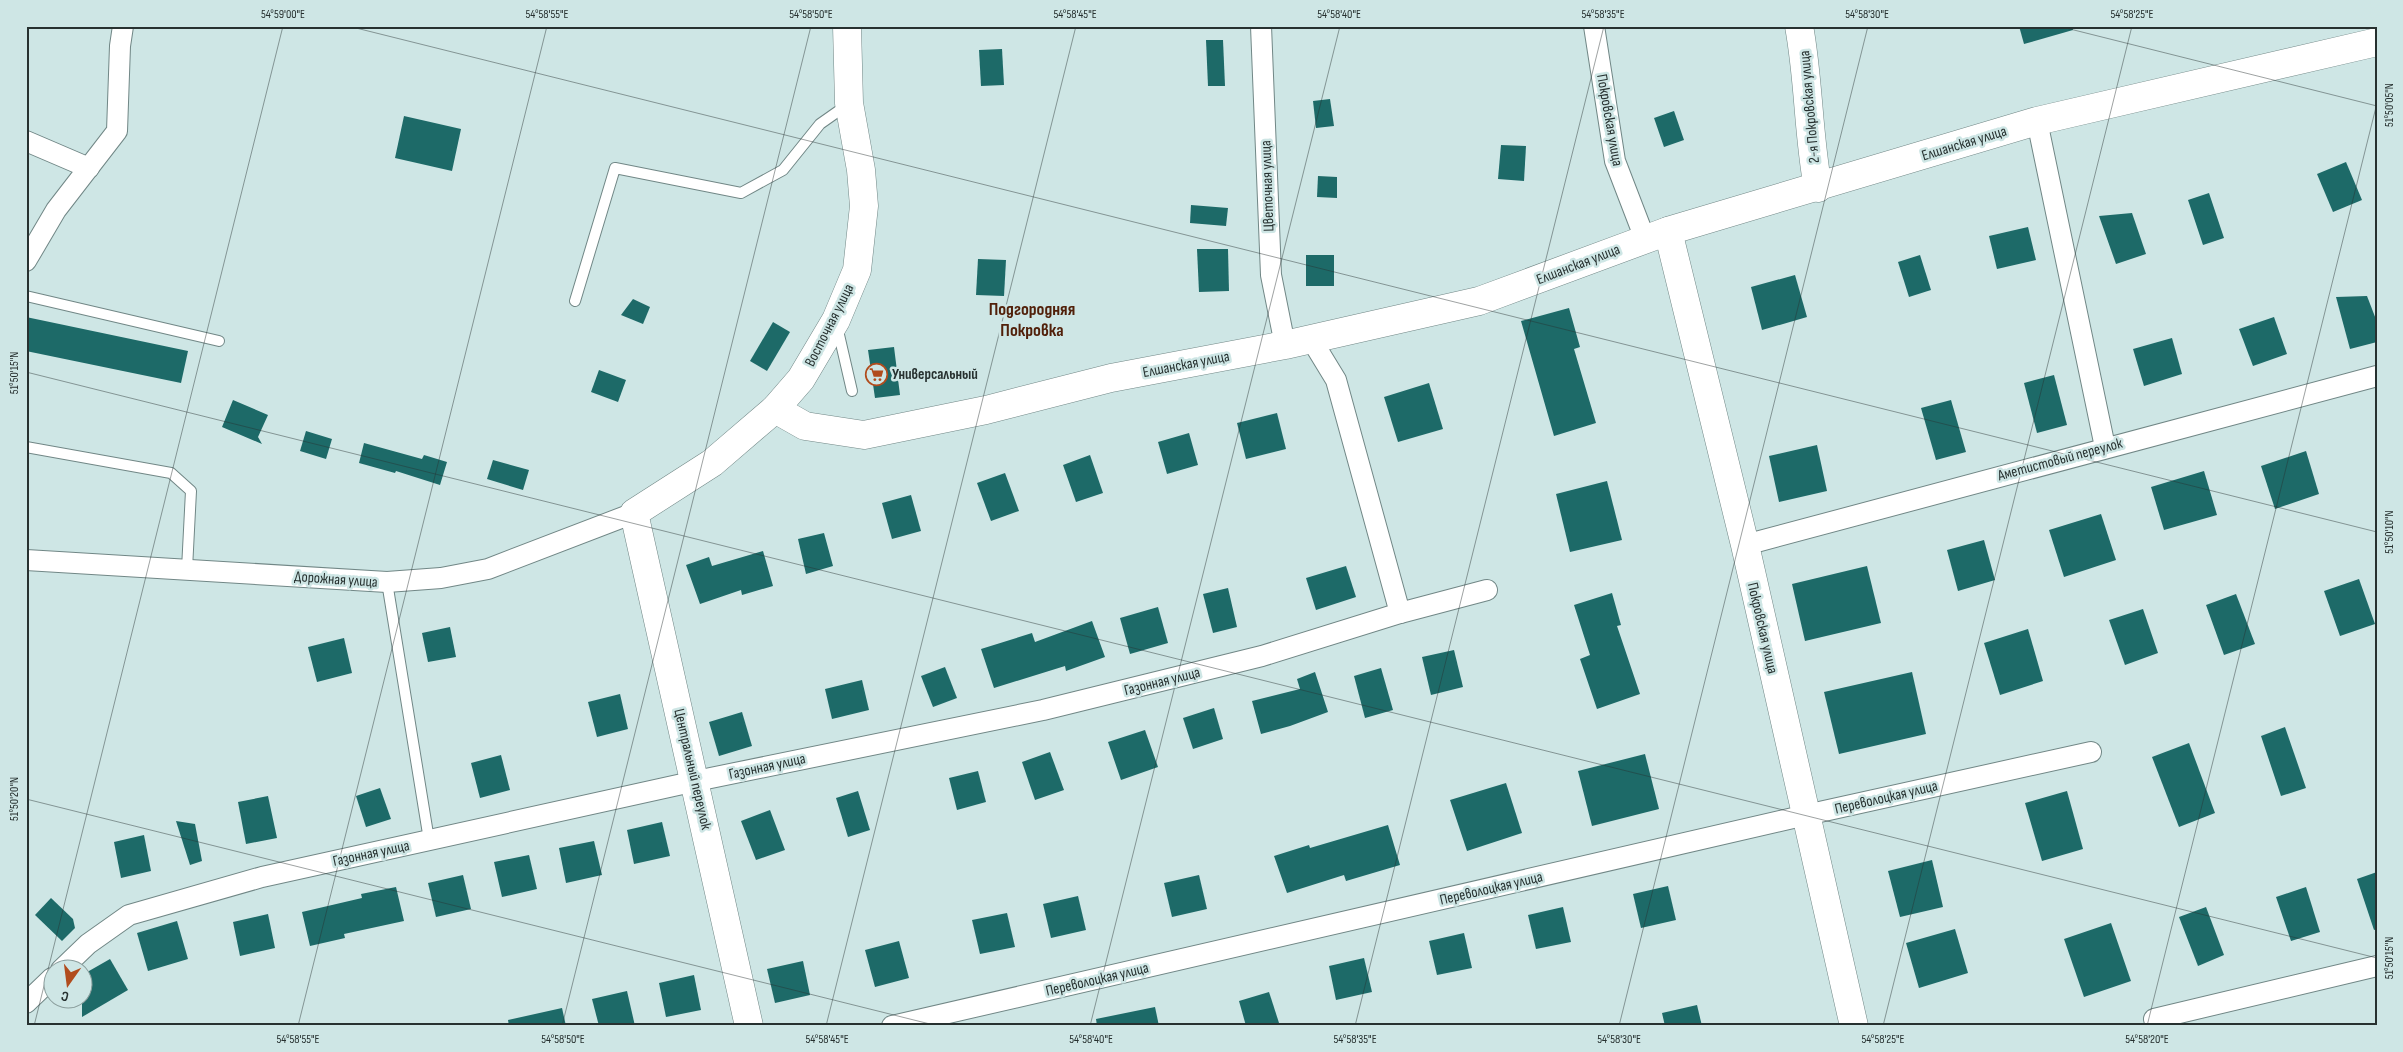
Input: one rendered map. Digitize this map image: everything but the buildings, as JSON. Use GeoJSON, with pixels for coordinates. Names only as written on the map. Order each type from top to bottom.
{"type":"FeatureCollection","features":[{"type":"Feature","properties":{"kind":"street"},"geometry":{"type":"LineString","coordinates":[[26,261],[56,210],[117,130],[120,46],[123,26]]}},
{"type":"Feature","properties":{"kind":"street","name":"Восточная улица"},"geometry":{"type":"LineString","coordinates":[[634,513],[712,463],[775,409],[802,379],[836,320],[857,270],[864,206],[861,170],[849,103],[847,26]]}},
{"type":"Feature","properties":{"kind":"street","name":"Цветочная улица"},"geometry":{"type":"LineString","coordinates":[[1260,26],[1271,275],[1285,345]]}},
{"type":"Feature","properties":{"kind":"street","name":"Покровская улица"},"geometry":{"type":"LineString","coordinates":[[1594,26],[1615,162],[1657,235],[1745,545],[1854,1026]]}},
{"type":"Feature","properties":{"kind":"street","name":"2-я Покровская улица"},"geometry":{"type":"LineString","coordinates":[[1799,26],[1806,65],[1811,151],[1818,188]]}},
{"type":"Feature","properties":{"kind":"street","name":"Елшанская улица"},"geometry":{"type":"LineString","coordinates":[[775,409],[805,426],[864,435],[986,410],[1111,378],[1285,345],[1479,300],[1657,235],[2037,121],[2377,42]]}},
{"type":"Feature","properties":{"kind":"street"},"geometry":{"type":"LineString","coordinates":[[2037,121],[2105,447]]}},
{"type":"Feature","properties":{"kind":"street"},"geometry":{"type":"LineString","coordinates":[[26,141],[88,168]]}},
{"type":"Feature","properties":{"kind":"street"},"geometry":{"type":"LineString","coordinates":[[1311,339],[1336,380],[1400,613]]}},
{"type":"Feature","properties":{"kind":"street","name":"Аметистовый переулок"},"geometry":{"type":"LineString","coordinates":[[1745,545],[2105,447],[2377,376]]}},
{"type":"Feature","properties":{"kind":"street","name":"Дорожная улица"},"geometry":{"type":"LineString","coordinates":[[26,560],[387,582],[441,578],[488,569],[634,513]]}},
{"type":"Feature","properties":{"kind":"street","name":"Центральный переулок"},"geometry":{"type":"LineString","coordinates":[[634,513],[696,781],[749,1026]]}},
{"type":"Feature","properties":{"kind":"street","name":"Газонная улица"},"geometry":{"type":"LineString","coordinates":[[71,960],[88,944],[129,915],[262,877],[696,781],[1043,710],[1262,656],[1400,613],[1487,590]]}},
{"type":"Feature","properties":{"kind":"street","name":"Переволоцкая улица"},"geometry":{"type":"LineString","coordinates":[[892,1026],[1806,815],[2091,752]]}},
{"type":"Feature","properties":{"kind":"street"},"geometry":{"type":"LineString","coordinates":[[2155,1022],[2377,966]]}},
{"type":"Feature","properties":{"kind":"street"},"geometry":{"type":"LineString","coordinates":[[26,1003],[42,988]]}},
{"type":"Feature","properties":{"kind":"lane"},"geometry":{"type":"LineString","coordinates":[[574,300],[615,168],[741,193],[783,170],[820,124],[849,103]]}},
{"type":"Feature","properties":{"kind":"lane"},"geometry":{"type":"LineString","coordinates":[[26,296],[219,341]]}},
{"type":"Feature","properties":{"kind":"lane"},"geometry":{"type":"LineString","coordinates":[[836,320],[852,391]]}},
{"type":"Feature","properties":{"kind":"lane"},"geometry":{"type":"LineString","coordinates":[[26,447],[171,473],[191,491],[187,569]]}},
{"type":"Feature","properties":{"kind":"lane"},"geometry":{"type":"LineString","coordinates":[[387,582],[429,840]]}},
{"type":"Feature","properties":{"kind":"place","name":"Универсальный"},"geometry":{"type":"Point","coordinates":[876,374]}},
{"type":"Feature","properties":{"kind":"district","name":"Подгородняя Покровка"},"geometry":{"type":"Point","coordinates":[1032,319]}}]}
